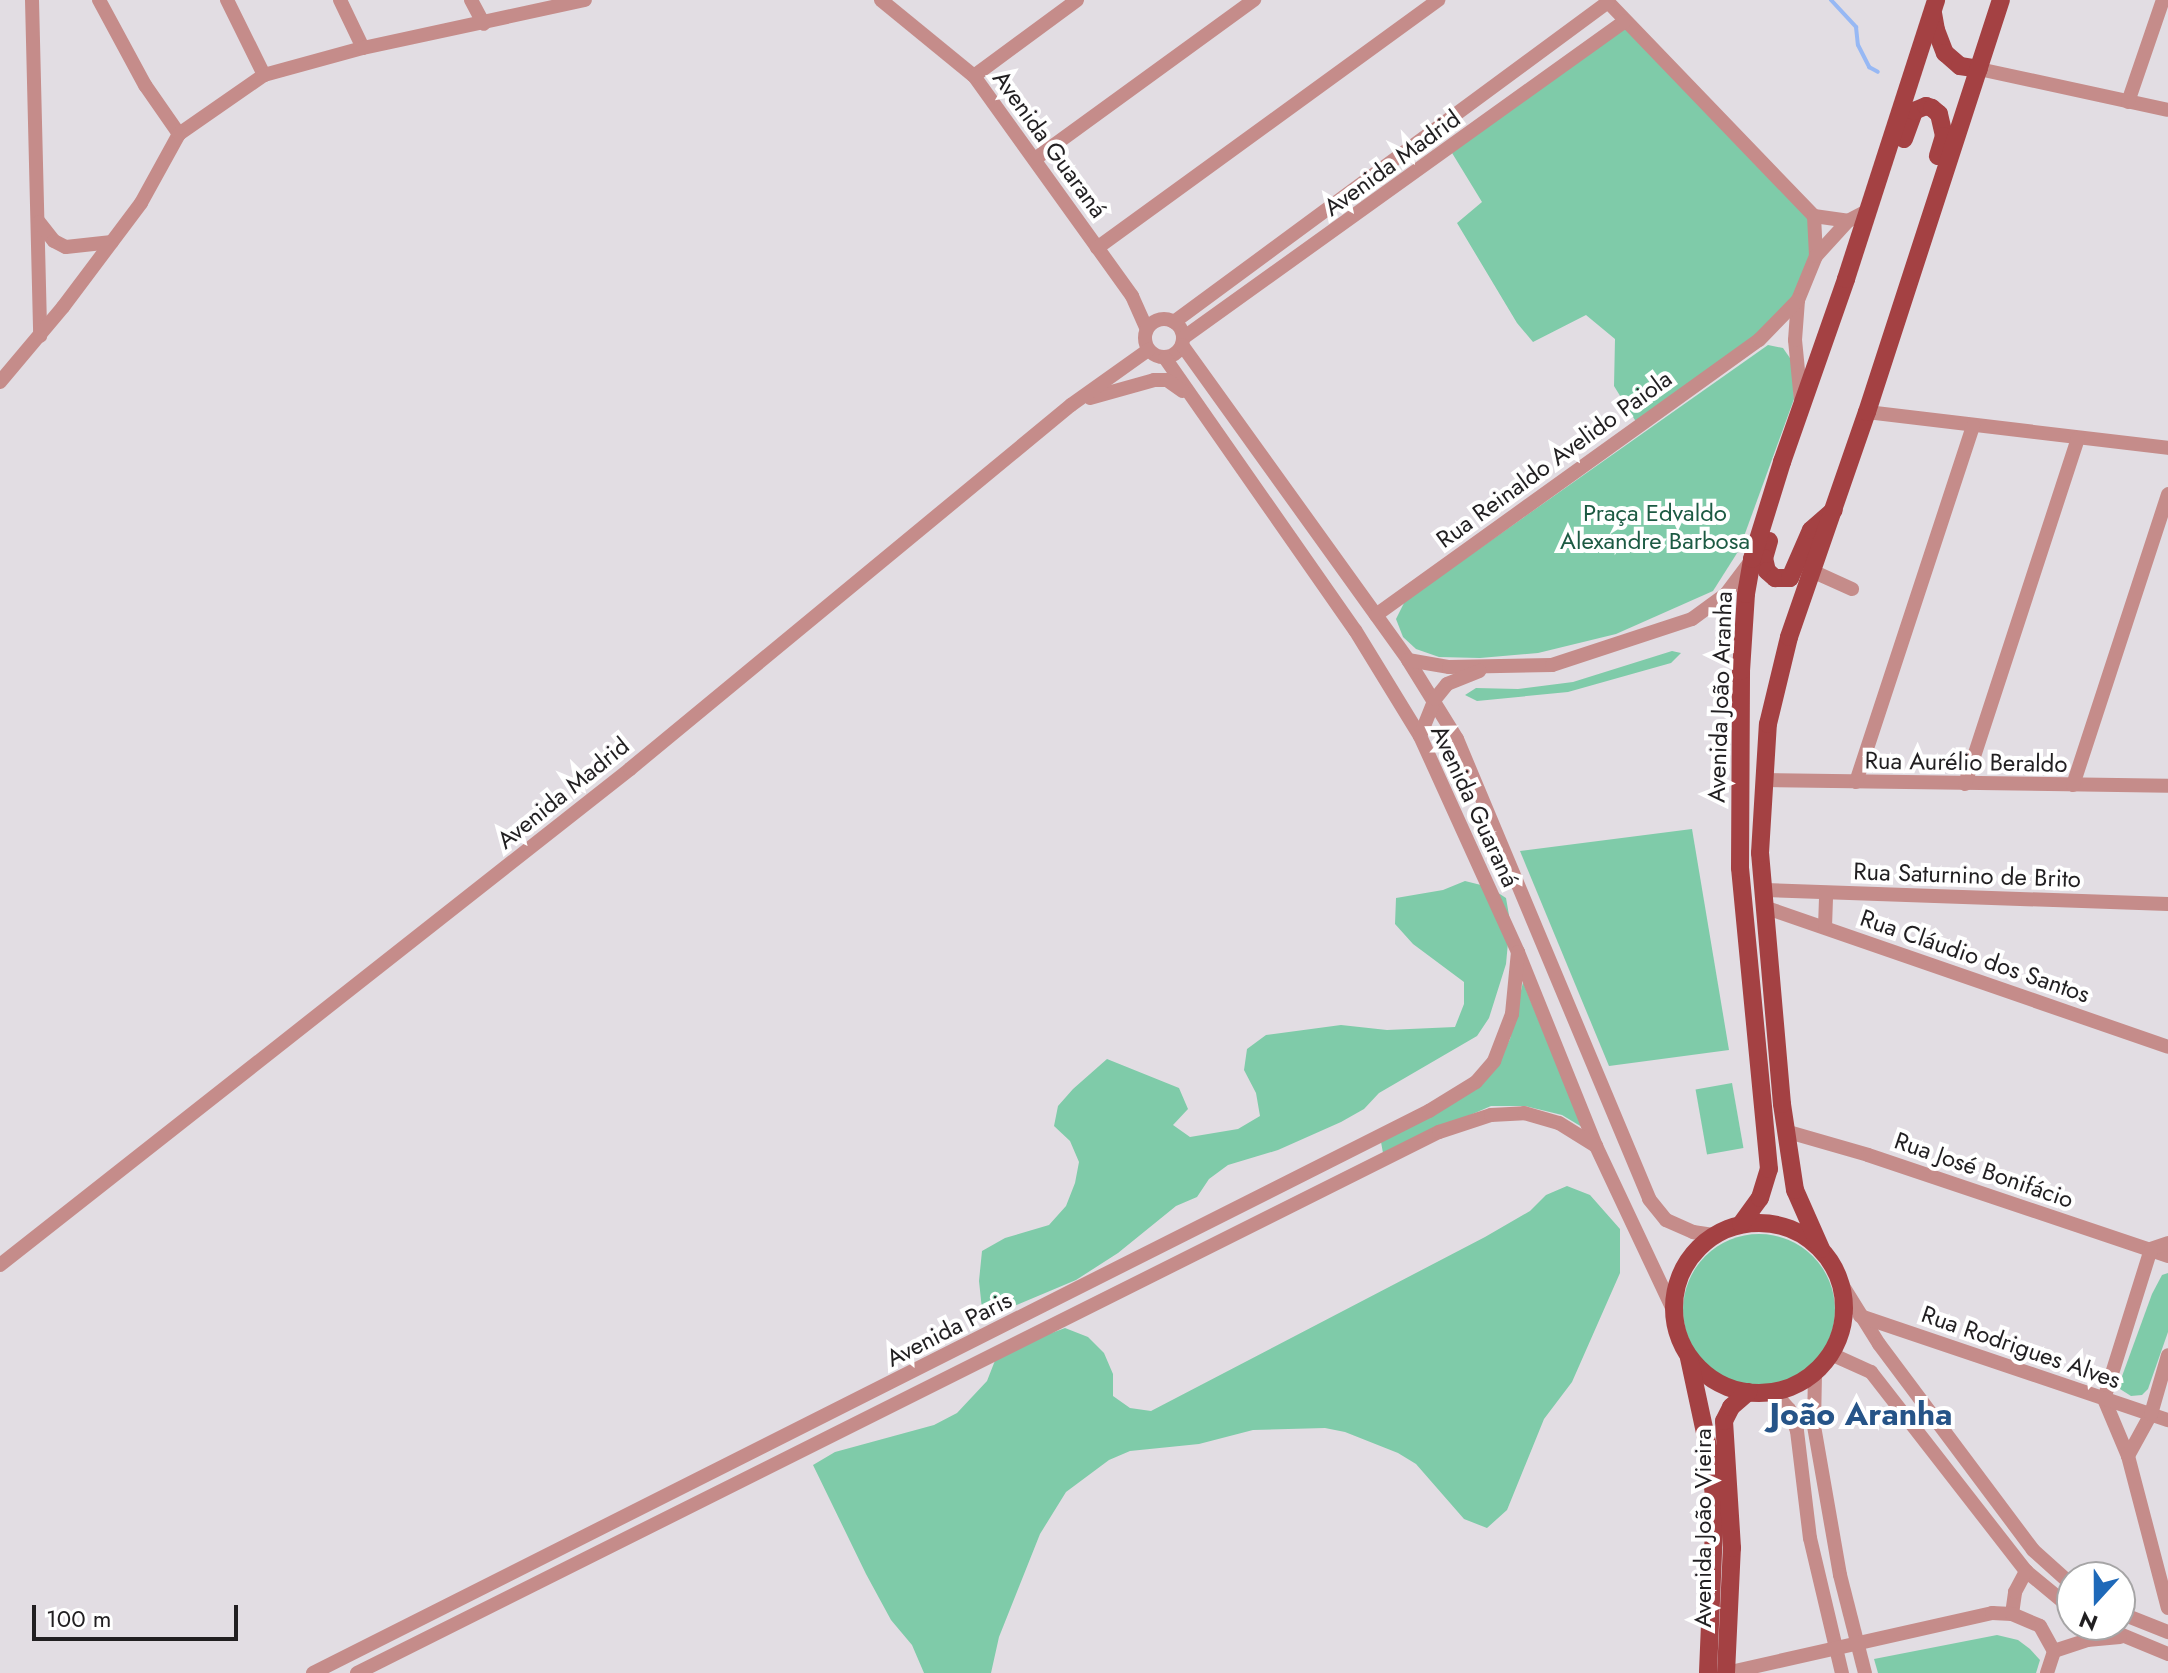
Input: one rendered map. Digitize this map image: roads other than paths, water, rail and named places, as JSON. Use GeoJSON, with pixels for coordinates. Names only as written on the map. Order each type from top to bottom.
{"type":"FeatureCollection","features":[{"type":"Feature","properties":{"kind":"main road","name":"Avenida João Aranha"},"geometry":{"type":"LineString","coordinates":[[1821,1249],[1795,1190],[1785,1131],[1760,853],[1763,780],[1775,681],[1867,412],[2001,0]]}},
{"type":"Feature","properties":{"kind":"main road","name":"Avenida João Aranha"},"geometry":{"type":"LineString","coordinates":[[1741,1224],[1760,1198],[1769,1169],[1739,846],[1742,645],[1752,559],[1935,5]]}},
{"type":"Feature","properties":{"kind":"main road"},"geometry":{"type":"LineString","coordinates":[[1935,5],[1936,30],[1945,53],[1960,66],[1979,69]]}},
{"type":"Feature","properties":{"kind":"main road"},"geometry":{"type":"LineString","coordinates":[[1882,169],[1896,157],[1914,111],[1926,106],[1939,114],[1944,136],[1917,219],[1921,239]]}},
{"type":"Feature","properties":{"kind":"main road"},"geometry":{"type":"LineString","coordinates":[[1782,462],[1788,480],[1764,558],[1767,571],[1775,578],[1790,578],[1811,530],[1834,510]]}},
{"type":"Feature","properties":{"kind":"main road"},"geometry":{"type":"LineString","coordinates":[[1766,1223],[1791,1229],[1821,1249],[1841,1283],[1844,1320],[1831,1354],[1815,1373],[1796,1385],[1774,1392],[1748,1392],[1714,1379],[1688,1355],[1678,1335],[1674,1312],[1676,1289],[1684,1268],[1697,1249],[1715,1235],[1741,1224],[1766,1223]]}},
{"type":"Feature","properties":{"kind":"main road","name":"Avenida João Vieira"},"geometry":{"type":"LineString","coordinates":[[1688,1355],[1709,1451],[1715,1505],[1708,1673]]}},
{"type":"Feature","properties":{"kind":"main road","name":"Avenida João Vieira"},"geometry":{"type":"LineString","coordinates":[[1726,1673],[1732,1548],[1724,1421],[1731,1407],[1748,1392]]}},
{"type":"Feature","properties":{"kind":"street"},"geometry":{"type":"LineString","coordinates":[[32,0],[40,336]]}},
{"type":"Feature","properties":{"kind":"street"},"geometry":{"type":"LineString","coordinates":[[99,0],[145,85],[179,134]]}},
{"type":"Feature","properties":{"kind":"street"},"geometry":{"type":"LineString","coordinates":[[227,0],[264,75]]}},
{"type":"Feature","properties":{"kind":"street"},"geometry":{"type":"LineString","coordinates":[[340,0],[363,48]]}},
{"type":"Feature","properties":{"kind":"street"},"geometry":{"type":"LineString","coordinates":[[471,0],[484,24]]}},
{"type":"Feature","properties":{"kind":"street"},"geometry":{"type":"LineString","coordinates":[[0,382],[40,336],[141,203],[179,134],[264,75],[363,48],[585,0]]}},
{"type":"Feature","properties":{"kind":"street"},"geometry":{"type":"LineString","coordinates":[[974,76],[1077,0]]}},
{"type":"Feature","properties":{"kind":"street"},"geometry":{"type":"LineString","coordinates":[[1035,159],[1254,0]]}},
{"type":"Feature","properties":{"kind":"street"},"geometry":{"type":"LineString","coordinates":[[1097,248],[1438,0]]}},
{"type":"Feature","properties":{"kind":"street"},"geometry":{"type":"LineString","coordinates":[[2128,102],[2163,0]]}},
{"type":"Feature","properties":{"kind":"street"},"geometry":{"type":"LineString","coordinates":[[1607,1],[1814,216],[1848,221]]}},
{"type":"Feature","properties":{"kind":"street","name":"Avenida Madrid"},"geometry":{"type":"LineString","coordinates":[[1170,320],[1607,1]]}},
{"type":"Feature","properties":{"kind":"street","name":"Avenida Guaraná"},"geometry":{"type":"LineString","coordinates":[[891,2],[974,76],[1132,296],[1147,329]]}},
{"type":"Feature","properties":{"kind":"street","name":"Avenida Madrid"},"geometry":{"type":"LineString","coordinates":[[1183,342],[1625,21]]}},
{"type":"Feature","properties":{"kind":"street"},"geometry":{"type":"LineString","coordinates":[[1979,69],[2168,110]]}},
{"type":"Feature","properties":{"kind":"street"},"geometry":{"type":"LineString","coordinates":[[1802,410],[1795,340],[1798,300],[1816,256],[1848,221],[1867,211]]}},
{"type":"Feature","properties":{"kind":"street"},"geometry":{"type":"LineString","coordinates":[[1814,216],[1816,256]]}},
{"type":"Feature","properties":{"kind":"street"},"geometry":{"type":"LineString","coordinates":[[39,222],[54,241],[66,247],[112,242]]}},
{"type":"Feature","properties":{"kind":"street","name":"Avenida Guaraná"},"geometry":{"type":"LineString","coordinates":[[1132,296],[1170,320]]}},
{"type":"Feature","properties":{"kind":"street","name":"Rua Reinaldo Avelido Paiola"},"geometry":{"type":"LineString","coordinates":[[1376,615],[1759,340],[1798,300]]}},
{"type":"Feature","properties":{"kind":"street"},"geometry":{"type":"LineString","coordinates":[[1170,320],[1183,342],[1175,354],[1165,358],[1148,350],[1147,329],[1152,323],[1170,320]]}},
{"type":"Feature","properties":{"kind":"street"},"geometry":{"type":"LineString","coordinates":[[1759,340],[1795,340]]}},
{"type":"Feature","properties":{"kind":"street","name":"Avenida Guaraná"},"geometry":{"type":"LineString","coordinates":[[1183,342],[1435,699],[1463,753],[1649,1199],[1666,1220],[1693,1232],[1715,1235]]}},
{"type":"Feature","properties":{"kind":"street","name":"Avenida Madrid"},"geometry":{"type":"LineString","coordinates":[[0,1265],[630,769],[1071,405],[1148,350]]}},
{"type":"Feature","properties":{"kind":"street","name":"Avenida Guaraná"},"geometry":{"type":"LineString","coordinates":[[1165,358],[1355,630],[1420,736],[1518,952],[1596,1146],[1674,1312]]}},
{"type":"Feature","properties":{"kind":"street"},"geometry":{"type":"LineString","coordinates":[[1071,405],[1103,393],[1167,380],[1202,412]]}},
{"type":"Feature","properties":{"kind":"street"},"geometry":{"type":"LineString","coordinates":[[1867,412],[2168,448]]}},
{"type":"Feature","properties":{"kind":"street"},"geometry":{"type":"LineString","coordinates":[[1856,782],[1973,426]]}},
{"type":"Feature","properties":{"kind":"street"},"geometry":{"type":"LineString","coordinates":[[1965,784],[2078,438]]}},
{"type":"Feature","properties":{"kind":"street"},"geometry":{"type":"LineString","coordinates":[[2073,785],[2168,494]]}},
{"type":"Feature","properties":{"kind":"street"},"geometry":{"type":"LineString","coordinates":[[1408,660],[1449,667],[1552,665],[1692,619],[1726,594],[1752,559]]}},
{"type":"Feature","properties":{"kind":"street"},"geometry":{"type":"LineString","coordinates":[[1812,571],[1852,589]]}},
{"type":"Feature","properties":{"kind":"street"},"geometry":{"type":"LineString","coordinates":[[1420,736],[1435,699],[1447,684],[1490,667]]}},
{"type":"Feature","properties":{"kind":"street","name":"Rua Aurélio Beraldo"},"geometry":{"type":"LineString","coordinates":[[1763,780],[2168,786]]}},
{"type":"Feature","properties":{"kind":"street"},"geometry":{"type":"LineString","coordinates":[[1825,927],[1826,893]]}},
{"type":"Feature","properties":{"kind":"street","name":"Rua Saturnino de Brito"},"geometry":{"type":"LineString","coordinates":[[1766,899],[1826,893],[2168,904]]}},
{"type":"Feature","properties":{"kind":"street","name":"Rua Cláudio dos Santos"},"geometry":{"type":"LineString","coordinates":[[1766,899],[1825,927],[2168,1047]]}},
{"type":"Feature","properties":{"kind":"street","name":"Avenida Paris"},"geometry":{"type":"LineString","coordinates":[[313,1673],[1366,1145],[1476,1082],[1494,1061],[1505,1037],[1516,993],[1518,952]]}},
{"type":"Feature","properties":{"kind":"street","name":"Avenida Paris"},"geometry":{"type":"LineString","coordinates":[[357,1673],[1462,1123],[1491,1115],[1524,1113],[1559,1123],[1596,1146]]}},
{"type":"Feature","properties":{"kind":"street","name":"Rua José Bonifácio"},"geometry":{"type":"LineString","coordinates":[[1785,1131],[2168,1256]]}},
{"type":"Feature","properties":{"kind":"street"},"geometry":{"type":"LineString","coordinates":[[2168,1243],[2151,1249],[2104,1399],[2128,1456],[2168,1608]]}},
{"type":"Feature","properties":{"kind":"street"},"geometry":{"type":"LineString","coordinates":[[1841,1283],[1860,1316],[2033,1550],[2056,1571]]}},
{"type":"Feature","properties":{"kind":"street","name":"Rua Rodrigues Alves"},"geometry":{"type":"LineString","coordinates":[[1860,1316],[2168,1420]]}},
{"type":"Feature","properties":{"kind":"street"},"geometry":{"type":"LineString","coordinates":[[1831,1354],[1871,1372],[2026,1571],[2056,1596]]}},
{"type":"Feature","properties":{"kind":"street"},"geometry":{"type":"LineString","coordinates":[[2128,1456],[2151,1414],[2168,1355]]}},
{"type":"Feature","properties":{"kind":"street"},"geometry":{"type":"LineString","coordinates":[[1815,1373],[1814,1426],[1840,1575],[1865,1673]]}},
{"type":"Feature","properties":{"kind":"street"},"geometry":{"type":"LineString","coordinates":[[903,1377],[913,1395]]}},
{"type":"Feature","properties":{"kind":"street"},"geometry":{"type":"LineString","coordinates":[[1774,1392],[1789,1409],[1797,1431],[1810,1538],[1842,1673]]}},
{"type":"Feature","properties":{"kind":"street"},"geometry":{"type":"LineString","coordinates":[[2012,1614],[2015,1592],[2026,1571]]}},
{"type":"Feature","properties":{"kind":"street"},"geometry":{"type":"LineString","coordinates":[[1726,1673],[1973,1615],[2012,1614],[2040,1626],[2054,1651],[2047,1673]]}},
{"type":"Feature","properties":{"kind":"street"},"geometry":{"type":"LineString","coordinates":[[2136,1619],[2168,1632]]}},
{"type":"Feature","properties":{"kind":"street"},"geometry":{"type":"LineString","coordinates":[[2054,1651],[2084,1641]]}},
{"type":"Feature","properties":{"kind":"street"},"geometry":{"type":"LineString","coordinates":[[2132,1641],[2168,1654]]}},
{"type":"Feature","properties":{"kind":"waterway"},"geometry":{"type":"LineString","coordinates":[[1831,0],[1856,27],[1858,45],[1869,67],[1878,72]]}},
{"type":"Feature","properties":{"kind":"district","name":"João Aranha"},"geometry":{"type":"Point","coordinates":[1861,1414]}},
{"type":"Feature","properties":{"kind":"park label","name":"Praça Edvaldo Alexandre Barbosa"},"geometry":{"type":"Point","coordinates":[1655,527]}}]}
